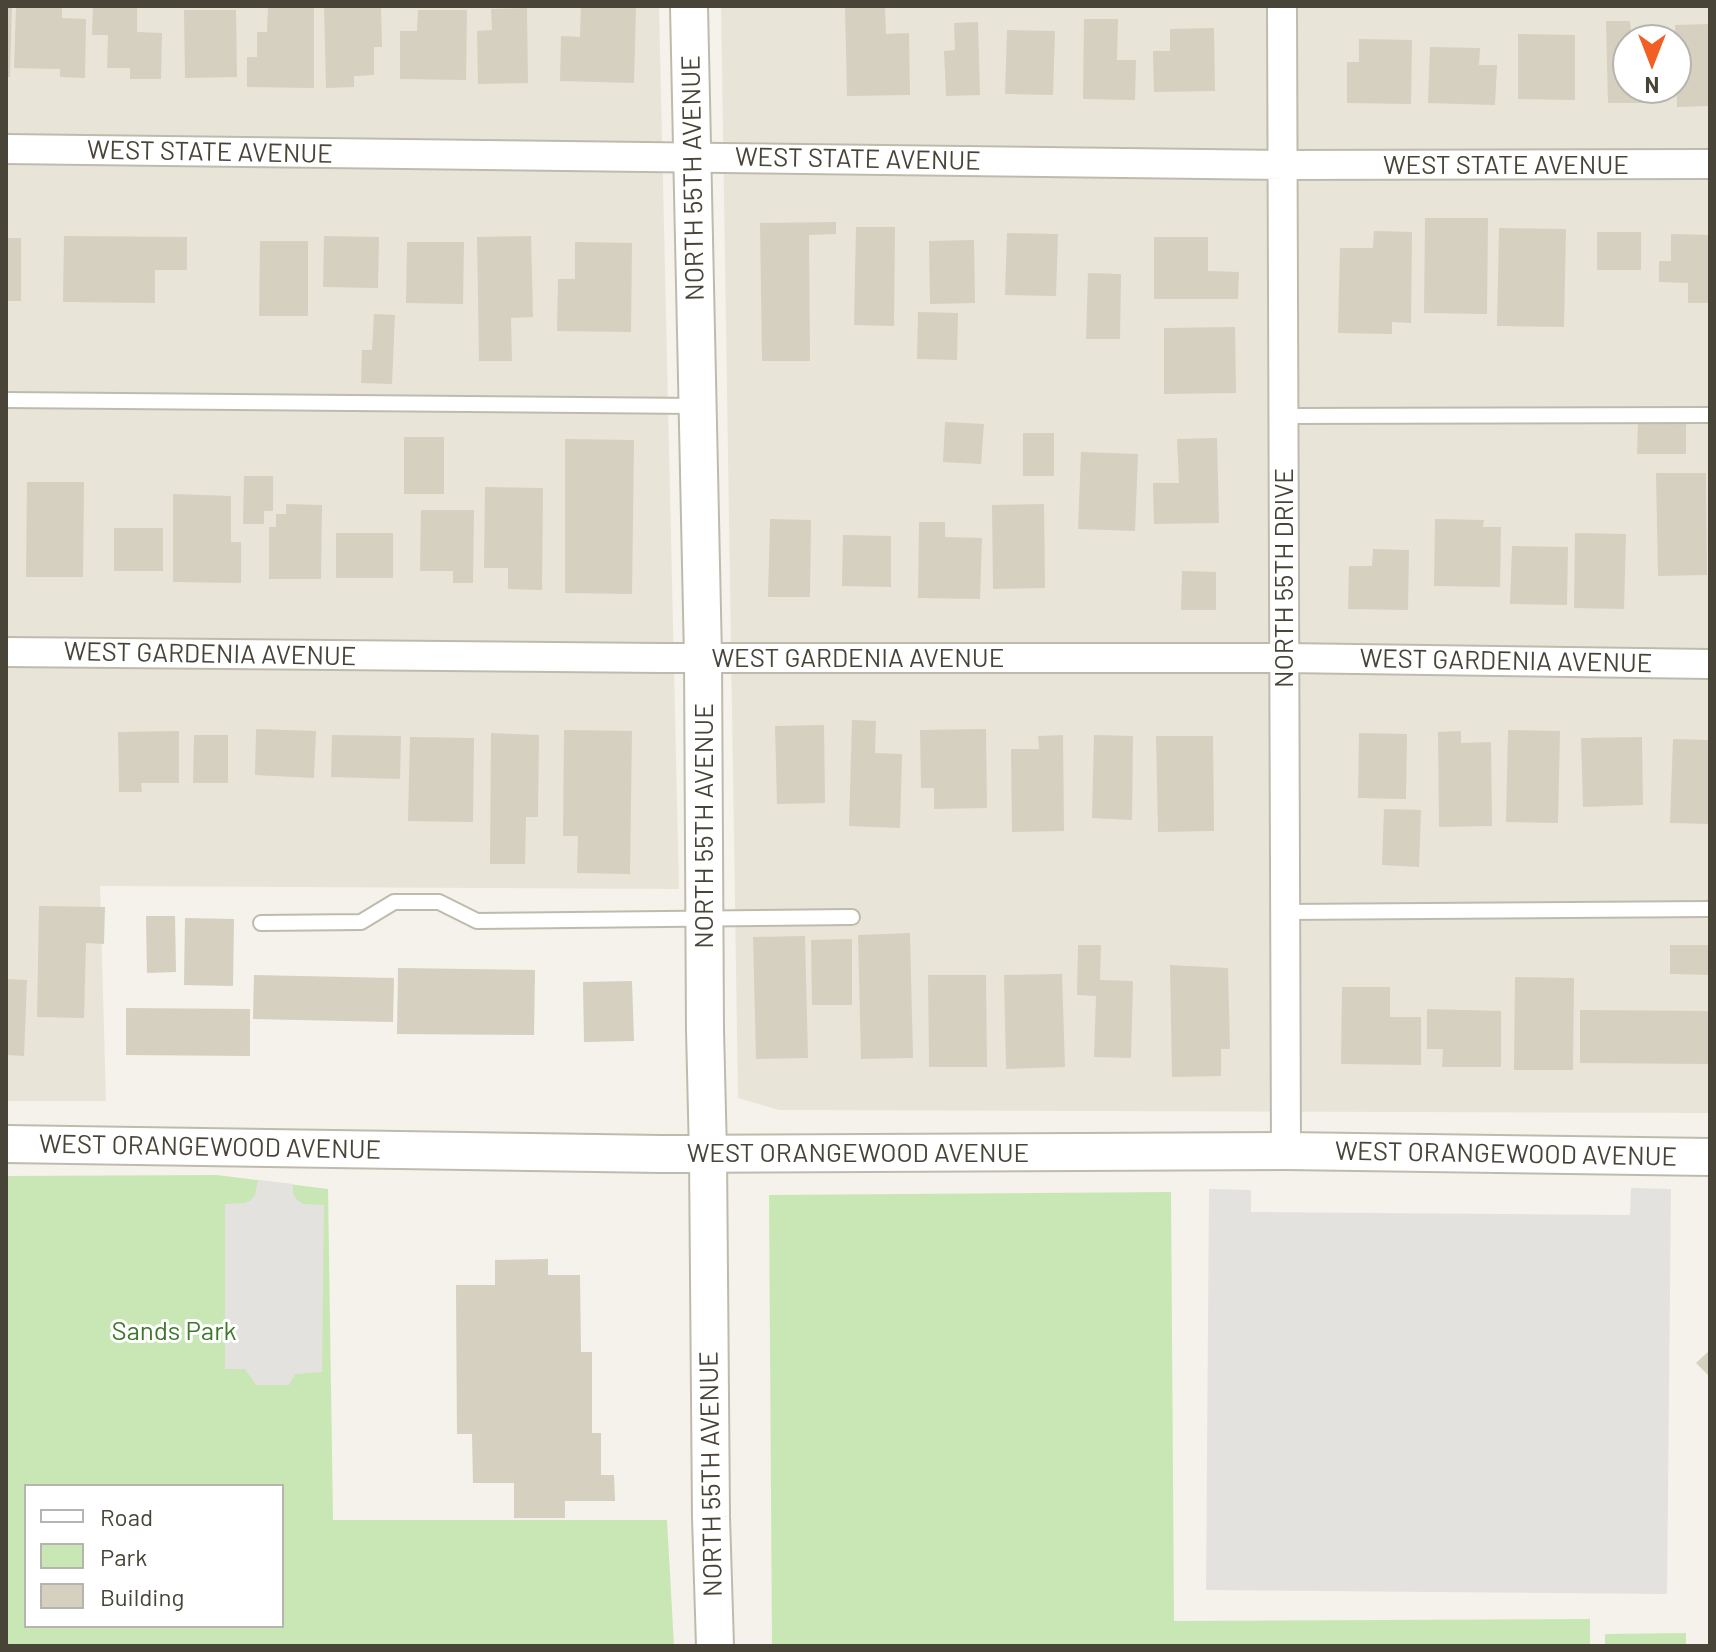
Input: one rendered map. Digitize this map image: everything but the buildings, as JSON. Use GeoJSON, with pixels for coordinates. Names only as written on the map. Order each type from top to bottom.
{"type":"FeatureCollection","features":[{"type":"Feature","properties":{"kind":"street","name":"NORTH 55TH AVENUE"},"geometry":{"type":"LineString","coordinates":[[689,6],[703,658],[711,1517],[715,1646]]}},
{"type":"Feature","properties":{"kind":"street","name":"NORTH 55TH DRIVE"},"geometry":{"type":"LineString","coordinates":[[1282,6],[1286,1151]]}},
{"type":"Feature","properties":{"kind":"street","name":"WEST STATE AVENUE"},"geometry":{"type":"LineString","coordinates":[[6,149],[1283,165],[1710,164]]}},
{"type":"Feature","properties":{"kind":"street","name":"WEST GARDENIA AVENUE"},"geometry":{"type":"LineString","coordinates":[[6,652],[703,658],[1285,658],[1710,664]]}},
{"type":"Feature","properties":{"kind":"street","name":"WEST ORANGEWOOD AVENUE"},"geometry":{"type":"LineString","coordinates":[[6,1144],[708,1154],[1286,1151],[1710,1157]]}},
{"type":"Feature","properties":{"kind":"lane"},"geometry":{"type":"LineString","coordinates":[[6,400],[697,406]]}},
{"type":"Feature","properties":{"kind":"lane"},"geometry":{"type":"LineString","coordinates":[[1284,416],[1710,415]]}},
{"type":"Feature","properties":{"kind":"lane"},"geometry":{"type":"LineString","coordinates":[[261,923],[361,922],[394,902],[439,902],[477,921],[852,917]]}},
{"type":"Feature","properties":{"kind":"lane"},"geometry":{"type":"LineString","coordinates":[[1286,912],[1710,909]]}},
{"type":"Feature","properties":{"kind":"shaded area"},"geometry":{"type":"Polygon","coordinates":[[[6,6],[659,6],[679,889],[100,886],[106,1101],[6,1101],[6,6]]]}},
{"type":"Feature","properties":{"kind":"shaded area"},"geometry":{"type":"Polygon","coordinates":[[[721,6],[1710,6],[1710,1113],[779,1110],[738,1098],[721,6]]]}},
{"type":"Feature","properties":{"kind":"shaded area"},"geometry":{"type":"Polygon","coordinates":[[[258,1180],[293,1184],[293,1194],[297,1200],[304,1204],[324,1205],[322,1372],[295,1374],[289,1385],[256,1385],[245,1369],[225,1369],[225,1204],[251,1200],[258,1180]]]}},
{"type":"Feature","properties":{"kind":"shaded area"},"geometry":{"type":"Polygon","coordinates":[[[1631,1188],[1671,1189],[1667,1594],[1206,1590],[1209,1189],[1251,1190],[1251,1212],[1630,1215],[1631,1188]]]}},
{"type":"Feature","properties":{"kind":"green space","name":"Sands Park"},"geometry":{"type":"Polygon","coordinates":[[[217,1175],[328,1189],[333,1520],[667,1520],[674,1646],[6,1646],[6,1176],[217,1175]]]}},
{"type":"Feature","properties":{"kind":"green space"},"geometry":{"type":"Polygon","coordinates":[[[1171,1192],[1174,1621],[1590,1619],[1590,1646],[772,1646],[769,1195],[1171,1192]]]}},
{"type":"Feature","properties":{"kind":"green space"},"geometry":{"type":"Polygon","coordinates":[[[1686,1633],[1686,1646],[1605,1646],[1605,1634],[1686,1633]]]}}]}
